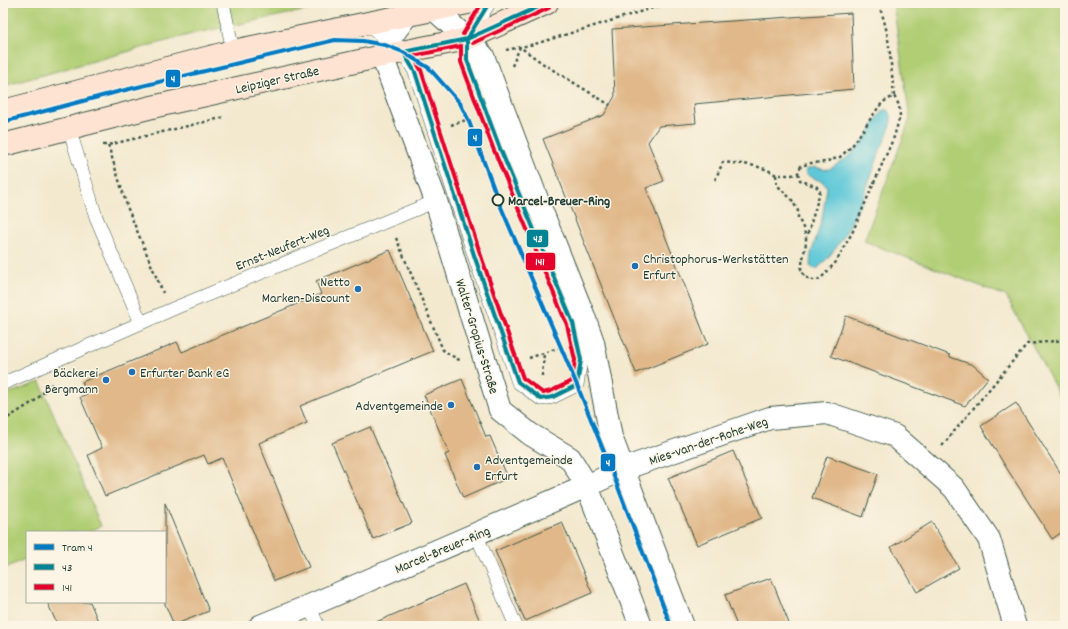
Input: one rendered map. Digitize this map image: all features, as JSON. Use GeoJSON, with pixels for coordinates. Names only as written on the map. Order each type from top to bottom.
{"type":"FeatureCollection","features":[{"type":"Feature","properties":{"kind":"main road"},"geometry":{"type":"LineString","coordinates":[[3,111],[233,51],[468,3]]}},
{"type":"Feature","properties":{"kind":"main road","name":"Leipziger Straße"},"geometry":{"type":"LineString","coordinates":[[3,145],[392,49],[467,39],[547,3]]}},
{"type":"Feature","properties":{"kind":"street"},"geometry":{"type":"LineString","coordinates":[[434,9],[483,56],[540,207],[584,314],[592,342],[611,437],[683,626]]}},
{"type":"Feature","properties":{"kind":"street"},"geometry":{"type":"LineString","coordinates":[[392,49],[407,15]]}},
{"type":"Feature","properties":{"kind":"street","name":"Walter-Gropius-Straße"},"geometry":{"type":"LineString","coordinates":[[392,49],[436,201],[500,410],[530,434],[570,458],[587,486],[641,626]]}},
{"type":"Feature","properties":{"kind":"street","name":"Mies-van-der-Rohe-Weg"},"geometry":{"type":"LineString","coordinates":[[623,469],[770,418],[827,413],[895,436],[954,488],[989,539],[1015,626]]}},
{"type":"Feature","properties":{"kind":"street","name":"Marcel-Breuer-Ring"},"geometry":{"type":"LineString","coordinates":[[260,626],[587,486],[623,469]]}},
{"type":"Feature","properties":{"kind":"lane"},"geometry":{"type":"LineString","coordinates":[[223,3],[233,51]]}},
{"type":"Feature","properties":{"kind":"lane"},"geometry":{"type":"LineString","coordinates":[[363,24],[392,49],[415,72],[474,255],[518,382],[541,399],[553,397],[577,385],[582,360],[572,323],[499,146],[467,60],[467,39],[489,3]]}},
{"type":"Feature","properties":{"kind":"lane"},"geometry":{"type":"LineString","coordinates":[[69,128],[96,217],[141,323]]}},
{"type":"Feature","properties":{"kind":"lane","name":"Ernst-Neufert-Weg"},"geometry":{"type":"LineString","coordinates":[[4,383],[171,310],[436,201]]}},
{"type":"Feature","properties":{"kind":"lane"},"geometry":{"type":"LineString","coordinates":[[476,534],[516,626]]}},
{"type":"Feature","properties":{"kind":"lane"},"geometry":{"type":"LineString","coordinates":[[309,606],[318,626]]}},
{"type":"Feature","properties":{"kind":"path"},"geometry":{"type":"LineString","coordinates":[[483,56],[535,44],[669,3]]}},
{"type":"Feature","properties":{"kind":"path"},"geometry":{"type":"LineString","coordinates":[[877,3],[881,9],[888,35],[894,96],[899,105],[900,116],[894,137],[867,201],[836,262],[824,276],[816,281],[805,277],[800,269],[806,240],[820,192],[817,187],[800,180],[798,173],[801,166],[811,162],[825,162],[840,157],[852,146],[883,102],[894,96]]}},
{"type":"Feature","properties":{"kind":"path"},"geometry":{"type":"LineString","coordinates":[[520,47],[545,65],[610,105]]}},
{"type":"Feature","properties":{"kind":"path"},"geometry":{"type":"LineString","coordinates":[[434,131],[487,112]]}},
{"type":"Feature","properties":{"kind":"path"},"geometry":{"type":"LineString","coordinates":[[108,145],[128,209],[171,310]]}},
{"type":"Feature","properties":{"kind":"path"},"geometry":{"type":"LineString","coordinates":[[715,180],[723,162],[749,165],[770,171],[776,176],[798,173]]}},
{"type":"Feature","properties":{"kind":"path"},"geometry":{"type":"LineString","coordinates":[[776,176],[777,185],[792,200],[798,211],[798,218],[802,225],[806,240]]}},
{"type":"Feature","properties":{"kind":"path"},"geometry":{"type":"LineString","coordinates":[[388,221],[443,350]]}},
{"type":"Feature","properties":{"kind":"path"},"geometry":{"type":"LineString","coordinates":[[927,464],[1027,344],[1065,340]]}},
{"type":"Feature","properties":{"kind":"path"},"geometry":{"type":"LineString","coordinates":[[523,360],[560,347]]}},
{"type":"Feature","properties":{"kind":"path"},"geometry":{"type":"LineString","coordinates":[[542,380],[544,353]]}},
{"type":"Feature","properties":{"kind":"path"},"geometry":{"type":"LineString","coordinates":[[3,421],[36,400],[57,379]]}},
{"type":"Feature","properties":{"kind":"green space"},"geometry":{"type":"Polygon","coordinates":[[[3,3],[341,3],[192,34],[3,86],[3,3]]]}},
{"type":"Feature","properties":{"kind":"green space"},"geometry":{"type":"Polygon","coordinates":[[[893,3],[1065,3],[1065,406],[1006,296],[864,241],[910,119],[893,3]]]}},
{"type":"Feature","properties":{"kind":"green space"},"geometry":{"type":"Polygon","coordinates":[[[40,382],[101,526],[90,531],[26,531],[26,558],[3,569],[3,393],[4,395],[40,382]]]}},
{"type":"Feature","properties":{"kind":"water"},"geometry":{"type":"Polygon","coordinates":[[[887,109],[891,115],[889,130],[859,207],[847,231],[827,259],[817,269],[813,268],[810,266],[811,254],[822,219],[827,187],[822,182],[809,176],[805,171],[814,167],[829,169],[852,154],[863,141],[882,111],[887,109]]]}},
{"type":"Feature","properties":{"kind":"building","name":"Christophorus-Werkstätten Erfurt"},"geometry":{"type":"Polygon","coordinates":[[[851,13],[854,89],[694,104],[696,123],[659,126],[648,142],[664,181],[646,188],[708,344],[636,373],[543,139],[604,115],[615,96],[612,29],[851,13]]]}},
{"type":"Feature","properties":{"kind":"building"},"geometry":{"type":"Polygon","coordinates":[[[390,250],[433,351],[300,406],[307,423],[259,443],[309,567],[274,581],[222,458],[208,464],[204,455],[105,496],[88,455],[102,448],[80,397],[87,394],[82,382],[177,342],[182,352],[321,294],[316,281],[390,250]]]}},
{"type":"Feature","properties":{"kind":"building"},"geometry":{"type":"Polygon","coordinates":[[[846,316],[973,365],[988,378],[965,406],[831,356],[846,316]]]}},
{"type":"Feature","properties":{"kind":"building"},"geometry":{"type":"Polygon","coordinates":[[[462,379],[486,437],[490,436],[508,478],[463,498],[445,455],[449,453],[424,395],[462,379]]]}},
{"type":"Feature","properties":{"kind":"building"},"geometry":{"type":"Polygon","coordinates":[[[1016,403],[1065,480],[1065,530],[1052,539],[981,426],[1016,403]]]}},
{"type":"Feature","properties":{"kind":"building"},"geometry":{"type":"Polygon","coordinates":[[[370,427],[412,523],[373,539],[332,443],[370,427]]]}},
{"type":"Feature","properties":{"kind":"building"},"geometry":{"type":"Polygon","coordinates":[[[733,451],[762,518],[697,545],[668,478],[733,451]]]}},
{"type":"Feature","properties":{"kind":"building"},"geometry":{"type":"Polygon","coordinates":[[[827,456],[878,474],[863,517],[812,498],[827,456]]]}},
{"type":"Feature","properties":{"kind":"building"},"geometry":{"type":"Polygon","coordinates":[[[165,503],[209,611],[174,625],[165,604],[165,503]]]}},
{"type":"Feature","properties":{"kind":"building"},"geometry":{"type":"Polygon","coordinates":[[[562,522],[592,593],[525,621],[495,551],[562,522]]]}},
{"type":"Feature","properties":{"kind":"building"},"geometry":{"type":"Polygon","coordinates":[[[932,522],[959,568],[917,592],[891,547],[932,522]]]}},
{"type":"Feature","properties":{"kind":"building"},"geometry":{"type":"Polygon","coordinates":[[[771,578],[790,626],[737,626],[725,595],[771,578]]]}},
{"type":"Feature","properties":{"kind":"building"},"geometry":{"type":"Polygon","coordinates":[[[464,584],[482,626],[367,626],[464,584]]]}},
{"type":"Feature","properties":{"kind":"building"},"geometry":{"type":"Polygon","coordinates":[[[47,603],[90,603],[100,626],[58,626],[47,603]]]}},
{"type":"Feature","properties":{"kind":"tram line","name":"4"},"geometry":{"type":"LineString","coordinates":[[3,122],[117,92],[335,40],[363,41],[385,45],[403,52],[429,68],[460,103],[468,119],[498,200],[577,385],[613,474],[671,626]]}},
{"type":"Feature","properties":{"kind":"transit line","name":"141"},"geometry":{"type":"LineString","coordinates":[[463,34],[482,3]]}},
{"type":"Feature","properties":{"kind":"transit line","name":"43"},"geometry":{"type":"LineString","coordinates":[[467,39],[489,3]]}},
{"type":"Feature","properties":{"kind":"transit line","name":"43"},"geometry":{"type":"LineString","coordinates":[[467,39],[547,3]]}},
{"type":"Feature","properties":{"kind":"transit line","name":"141"},"geometry":{"type":"LineString","coordinates":[[473,43],[549,8]]}},
{"type":"Feature","properties":{"kind":"transit line","name":"43"},"geometry":{"type":"LineString","coordinates":[[467,39],[467,60],[499,146],[573,323],[581,360],[577,385],[553,397],[541,399],[518,382],[474,255],[415,72],[403,52],[467,39]]}},
{"type":"Feature","properties":{"kind":"transit line","name":"141"},"geometry":{"type":"LineString","coordinates":[[461,46],[461,62],[493,148],[567,325],[575,360],[572,381],[551,391],[543,393],[523,378],[480,253],[421,70],[413,56],[461,46]]}},
{"type":"Feature","properties":{"kind":"place","name":"Marcel-Breuer-Ring"},"geometry":{"type":"Point","coordinates":[498,200]}},
{"type":"Feature","properties":{"kind":"place","name":"Christophorus-Werkstätten Erfurt"},"geometry":{"type":"Point","coordinates":[635,266]}},
{"type":"Feature","properties":{"kind":"place","name":"Netto Marken-Discount"},"geometry":{"type":"Point","coordinates":[358,289]}},
{"type":"Feature","properties":{"kind":"place","name":"Erfurter Bank eG"},"geometry":{"type":"Point","coordinates":[132,372]}},
{"type":"Feature","properties":{"kind":"place","name":"Bäckerei Bergmann"},"geometry":{"type":"Point","coordinates":[106,380]}},
{"type":"Feature","properties":{"kind":"place","name":"Adventgemeinde"},"geometry":{"type":"Point","coordinates":[451,405]}},
{"type":"Feature","properties":{"kind":"place","name":"Adventgemeinde Erfurt"},"geometry":{"type":"Point","coordinates":[477,467]}}]}
